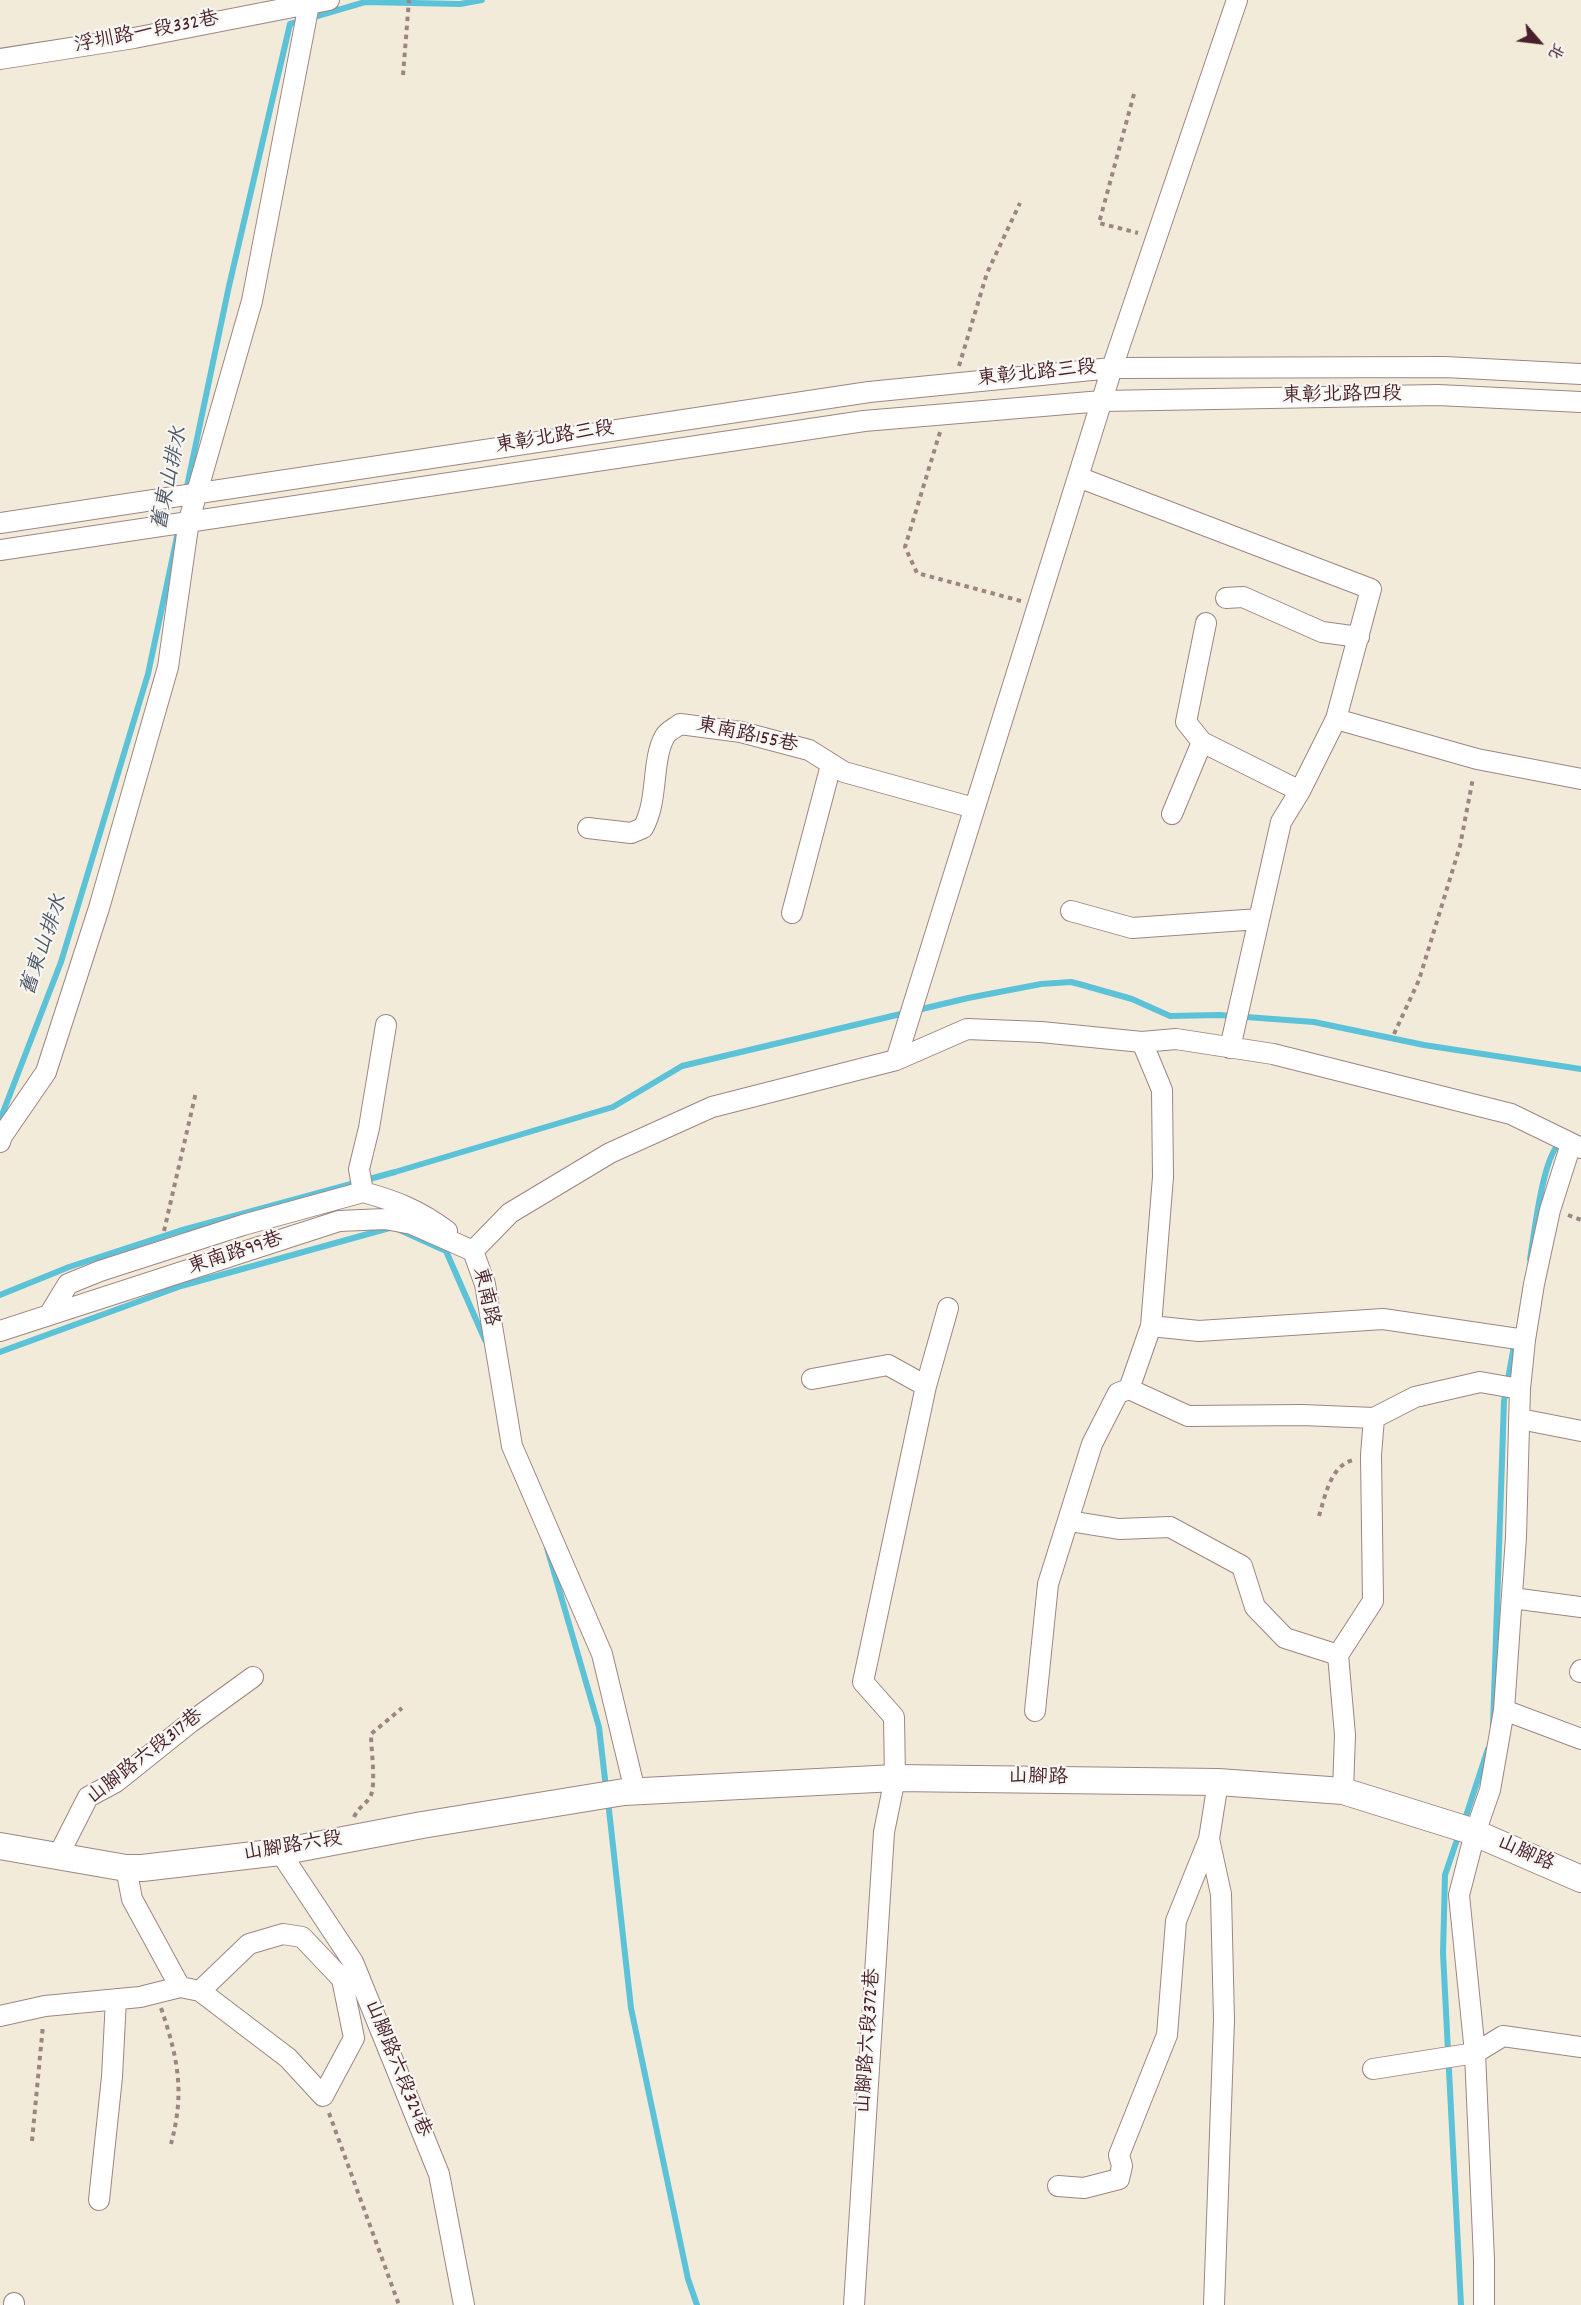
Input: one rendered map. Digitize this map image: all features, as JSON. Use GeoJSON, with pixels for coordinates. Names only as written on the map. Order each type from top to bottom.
{"type":"FeatureCollection","features":[{"type":"Feature","properties":{"kind":"main road","name":"山腳路"},"geometry":{"type":"LineString","coordinates":[[629,1791],[895,1778],[1218,1782],[1343,1791],[1464,1829],[1581,1879]]}},
{"type":"Feature","properties":{"kind":"main road","name":"山腳路六段"},"geometry":{"type":"LineString","coordinates":[[0,1846],[126,1868],[280,1852],[629,1791]]}},
{"type":"Feature","properties":{"kind":"street","name":"浮圳路一段332巷"},"geometry":{"type":"LineString","coordinates":[[0,59],[134,38],[329,0]]}},
{"type":"Feature","properties":{"kind":"street"},"geometry":{"type":"LineString","coordinates":[[896,1060],[1112,368],[1237,0]]}},
{"type":"Feature","properties":{"kind":"street"},"geometry":{"type":"LineString","coordinates":[[0,1142],[46,1072],[99,908],[168,667],[189,520],[252,301],[309,4]]}},
{"type":"Feature","properties":{"kind":"street","name":"東彰北路四段"},"geometry":{"type":"LineString","coordinates":[[1112,368],[1445,367],[1581,374]]}},
{"type":"Feature","properties":{"kind":"street","name":"東彰北路三段"},"geometry":{"type":"LineString","coordinates":[[0,523],[857,394],[1112,368]]}},
{"type":"Feature","properties":{"kind":"street","name":"東彰北路四段"},"geometry":{"type":"LineString","coordinates":[[1102,401],[1438,395],[1581,402]]}},
{"type":"Feature","properties":{"kind":"street","name":"東彰北路三段"},"geometry":{"type":"LineString","coordinates":[[0,550],[864,421],[1102,401]]}},
{"type":"Feature","properties":{"kind":"street"},"geometry":{"type":"LineString","coordinates":[[1078,477],[1371,589],[1336,719],[1300,791],[1281,822],[1230,1048]]}},
{"type":"Feature","properties":{"kind":"street"},"geometry":{"type":"LineString","coordinates":[[1227,598],[1243,597],[1322,632],[1359,637]]}},
{"type":"Feature","properties":{"kind":"street"},"geometry":{"type":"LineString","coordinates":[[1206,623],[1186,722],[1202,742],[1300,791]]}},
{"type":"Feature","properties":{"kind":"street"},"geometry":{"type":"LineString","coordinates":[[1336,719],[1477,759],[1581,779]]}},
{"type":"Feature","properties":{"kind":"street","name":"東南路155巷"},"geometry":{"type":"LineString","coordinates":[[588,828],[632,833],[644,828],[652,802],[659,756],[666,735],[680,724],[753,735],[808,750],[844,772],[974,808]]}},
{"type":"Feature","properties":{"kind":"street"},"geometry":{"type":"LineString","coordinates":[[1172,814],[1202,742]]}},
{"type":"Feature","properties":{"kind":"street"},"geometry":{"type":"LineString","coordinates":[[792,913],[831,765]]}},
{"type":"Feature","properties":{"kind":"street"},"geometry":{"type":"LineString","coordinates":[[1071,911],[1132,928],[1259,919]]}},
{"type":"Feature","properties":{"kind":"street"},"geometry":{"type":"LineString","coordinates":[[363,1192],[359,1169],[369,1128],[386,1025]]}},
{"type":"Feature","properties":{"kind":"street","name":"東南路"},"geometry":{"type":"LineString","coordinates":[[629,1791],[602,1654],[512,1446],[485,1284],[473,1251],[510,1213],[610,1153],[712,1107],[896,1060],[967,1029],[1041,1032],[1142,1042],[1176,1039],[1273,1054],[1511,1114],[1569,1143]]}},
{"type":"Feature","properties":{"kind":"street"},"geometry":{"type":"LineString","coordinates":[[1129,1389],[1151,1326],[1163,1177],[1162,1090],[1142,1042]]}},
{"type":"Feature","properties":{"kind":"street"},"geometry":{"type":"LineString","coordinates":[[1484,2305],[1475,2053],[1459,1894],[1464,1829],[1490,1790],[1504,1710],[1512,1598],[1520,1389],[1525,1340],[1550,1210],[1569,1143]]}},
{"type":"Feature","properties":{"kind":"street"},"geometry":{"type":"LineString","coordinates":[[49,1315],[69,1284],[243,1225],[363,1192],[386,1198],[418,1211],[473,1251]]}},
{"type":"Feature","properties":{"kind":"street","name":"東南路99巷"},"geometry":{"type":"LineString","coordinates":[[1,1329],[339,1221],[385,1219],[412,1224],[473,1251]]}},
{"type":"Feature","properties":{"kind":"street"},"geometry":{"type":"LineString","coordinates":[[812,1379],[888,1365],[926,1386],[948,1308]]}},
{"type":"Feature","properties":{"kind":"street"},"geometry":{"type":"LineString","coordinates":[[1151,1326],[1199,1331],[1383,1319],[1525,1340]]}},
{"type":"Feature","properties":{"kind":"street"},"geometry":{"type":"LineString","coordinates":[[1035,1711],[1048,1584],[1092,1444],[1118,1393],[1129,1389],[1188,1416],[1302,1415],[1374,1418],[1415,1397],[1480,1382],[1520,1389]]}},
{"type":"Feature","properties":{"kind":"street","name":"山腳路六段372巷"},"geometry":{"type":"LineString","coordinates":[[854,2305],[884,1832],[895,1778],[894,1717],[863,1682],[926,1386]]}},
{"type":"Feature","properties":{"kind":"street"},"geometry":{"type":"LineString","coordinates":[[1343,1791],[1345,1735],[1338,1654],[1373,1601],[1371,1455],[1374,1418]]}},
{"type":"Feature","properties":{"kind":"street"},"geometry":{"type":"LineString","coordinates":[[1520,1419],[1581,1431]]}},
{"type":"Feature","properties":{"kind":"street"},"geometry":{"type":"LineString","coordinates":[[1069,1521],[1119,1528],[1170,1527],[1242,1566],[1255,1607],[1285,1638],[1338,1654]]}},
{"type":"Feature","properties":{"kind":"street"},"geometry":{"type":"LineString","coordinates":[[1512,1598],[1581,1607]]}},
{"type":"Feature","properties":{"kind":"street","name":"山腳路六段317巷"},"geometry":{"type":"LineString","coordinates":[[58,1856],[88,1797],[116,1782],[191,1722],[253,1677]]}},
{"type":"Feature","properties":{"kind":"street"},"geometry":{"type":"LineString","coordinates":[[1504,1710],[1581,1739]]}},
{"type":"Feature","properties":{"kind":"street"},"geometry":{"type":"LineString","coordinates":[[1058,2186],[1084,2188],[1119,2179],[1122,2166],[1119,2154],[1167,2035],[1176,1921],[1209,1839],[1218,1782]]}},
{"type":"Feature","properties":{"kind":"street"},"geometry":{"type":"LineString","coordinates":[[1209,1839],[1221,1894],[1224,2020],[1214,2305]]}},
{"type":"Feature","properties":{"kind":"street","name":"山腳路六段324巷"},"geometry":{"type":"LineString","coordinates":[[280,1852],[353,1962],[440,2174],[464,2305]]}},
{"type":"Feature","properties":{"kind":"street"},"geometry":{"type":"LineString","coordinates":[[126,1868],[132,1899],[180,1987]]}},
{"type":"Feature","properties":{"kind":"street"},"geometry":{"type":"LineString","coordinates":[[0,2016],[45,2006],[140,1997],[180,1987],[200,1991],[288,2058],[323,2096],[354,2038],[342,1979],[302,1937],[284,1934],[249,1944],[200,1991]]}},
{"type":"Feature","properties":{"kind":"street"},"geometry":{"type":"LineString","coordinates":[[99,2200],[112,2077],[116,1999]]}},
{"type":"Feature","properties":{"kind":"street"},"geometry":{"type":"LineString","coordinates":[[1374,2069],[1475,2053],[1503,2036],[1581,2047]]}},
{"type":"Feature","properties":{"kind":"path"},"geometry":{"type":"LineString","coordinates":[[403,75],[410,0]]}},
{"type":"Feature","properties":{"kind":"path"},"geometry":{"type":"LineString","coordinates":[[1134,94],[1099,222],[1156,238]]}},
{"type":"Feature","properties":{"kind":"path"},"geometry":{"type":"LineString","coordinates":[[954,384],[987,273],[1020,203]]}},
{"type":"Feature","properties":{"kind":"path"},"geometry":{"type":"LineString","coordinates":[[945,414],[905,547],[917,573],[1037,606]]}},
{"type":"Feature","properties":{"kind":"path"},"geometry":{"type":"LineString","coordinates":[[1394,1034],[1419,980],[1460,846],[1477,759]]}},
{"type":"Feature","properties":{"kind":"path"},"geometry":{"type":"LineString","coordinates":[[168,1249],[164,1229],[196,1092]]}},
{"type":"Feature","properties":{"kind":"path"},"geometry":{"type":"LineString","coordinates":[[1319,1516],[1333,1475],[1348,1461],[1371,1455]]}},
{"type":"Feature","properties":{"kind":"path"},"geometry":{"type":"LineString","coordinates":[[355,1838],[354,1816],[359,1806],[369,1799],[374,1787],[371,1734],[402,1708]]}},
{"type":"Feature","properties":{"kind":"path"},"geometry":{"type":"LineString","coordinates":[[156,1993],[172,2041],[179,2078],[177,2121],[171,2144]]}},
{"type":"Feature","properties":{"kind":"path"},"geometry":{"type":"LineString","coordinates":[[32,2141],[45,2006]]}},
{"type":"Feature","properties":{"kind":"path"},"geometry":{"type":"LineString","coordinates":[[323,2096],[399,2305]]}},
{"type":"Feature","properties":{"kind":"waterway","name":"舊東山排水"},"geometry":{"type":"LineString","coordinates":[[186,491],[229,286],[290,24],[365,2],[460,4],[482,0]]}},
{"type":"Feature","properties":{"kind":"waterway","name":"舊東山排水"},"geometry":{"type":"LineString","coordinates":[[0,1120],[61,962],[148,674],[179,527]]}},
{"type":"Feature","properties":{"kind":"waterway"},"geometry":{"type":"LineString","coordinates":[[0,1295],[69,1267],[179,1231],[395,1172],[613,1107],[682,1066],[968,998],[1041,984],[1071,982],[1132,999],[1170,1016],[1219,1015],[1314,1022],[1424,1045],[1581,1069]]}},
{"type":"Feature","properties":{"kind":"waterway"},"geometry":{"type":"LineString","coordinates":[[1530,1259],[1545,1177],[1555,1148],[1562,1142]]}},
{"type":"Feature","properties":{"kind":"waterway"},"geometry":{"type":"LineString","coordinates":[[0,1352],[181,1286],[393,1227],[446,1251],[485,1340]]}},
{"type":"Feature","properties":{"kind":"waterway"},"geometry":{"type":"LineString","coordinates":[[1493,1725],[1504,1401],[1515,1340]]}},
{"type":"Feature","properties":{"kind":"waterway"},"geometry":{"type":"LineString","coordinates":[[547,1548],[599,1727],[606,1788]]}},
{"type":"Feature","properties":{"kind":"waterway"},"geometry":{"type":"LineString","coordinates":[[1464,1822],[1488,1749]]}},
{"type":"Feature","properties":{"kind":"waterway"},"geometry":{"type":"LineString","coordinates":[[608,1801],[631,2008],[688,2279],[697,2305]]}},
{"type":"Feature","properties":{"kind":"waterway"},"geometry":{"type":"LineString","coordinates":[[1459,1834],[1445,1875],[1443,1953],[1461,2305]]}}]}
